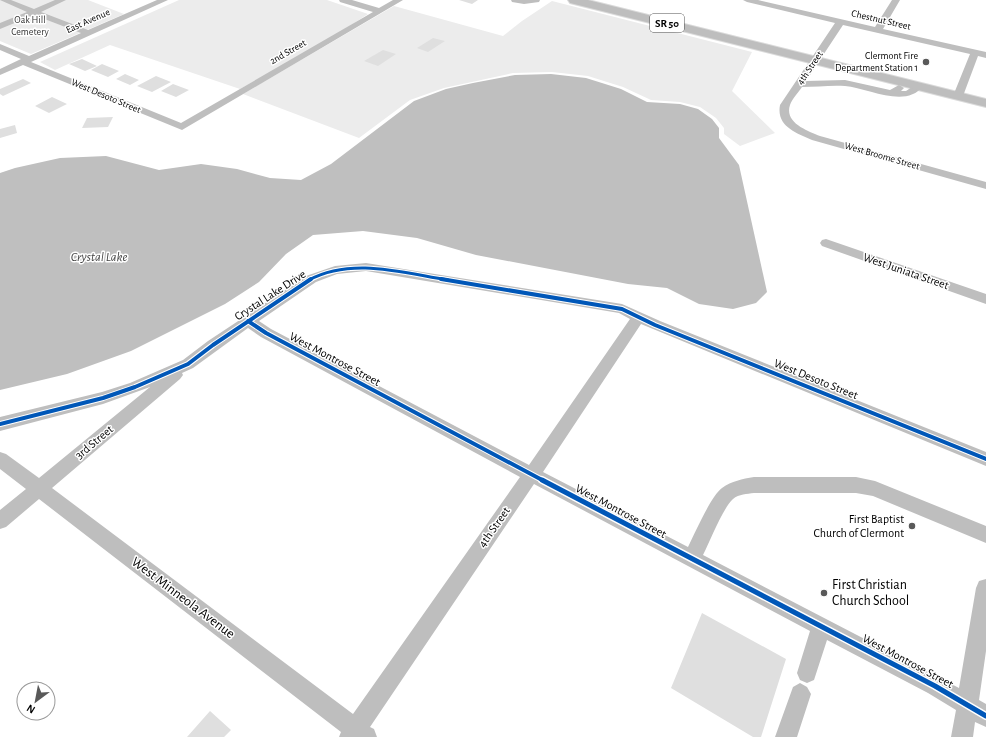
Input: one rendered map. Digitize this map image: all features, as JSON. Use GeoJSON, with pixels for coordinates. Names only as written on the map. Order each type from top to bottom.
{"type":"FeatureCollection","features":[{"type":"Feature","properties":{"kind":"highway","name":"SR 50"},"geometry":{"type":"LineString","coordinates":[[574,0],[986,103]]}},
{"type":"Feature","properties":{"kind":"street"},"geometry":{"type":"LineString","coordinates":[[4,0],[88,34]]}},
{"type":"Feature","properties":{"kind":"street"},"geometry":{"type":"LineString","coordinates":[[0,26],[62,0]]}},
{"type":"Feature","properties":{"kind":"street","name":"East Avenue"},"geometry":{"type":"LineString","coordinates":[[0,72],[164,0]]}},
{"type":"Feature","properties":{"kind":"street"},"geometry":{"type":"LineString","coordinates":[[343,0],[380,11]]}},
{"type":"Feature","properties":{"kind":"street","name":"2nd Street"},"geometry":{"type":"LineString","coordinates":[[188,124],[399,0]]}},
{"type":"Feature","properties":{"kind":"street"},"geometry":{"type":"LineString","coordinates":[[515,0],[524,2],[536,0]]}},
{"type":"Feature","properties":{"kind":"street","name":"Chestnut Street"},"geometry":{"type":"LineString","coordinates":[[747,0],[765,2],[840,22],[986,55]]}},
{"type":"Feature","properties":{"kind":"street"},"geometry":{"type":"LineString","coordinates":[[878,30],[896,0]]}},
{"type":"Feature","properties":{"kind":"street","name":"4th Street"},"geometry":{"type":"LineString","coordinates":[[784,115],[785,105],[840,22]]}},
{"type":"Feature","properties":{"kind":"street","name":"West Desoto Street"},"geometry":{"type":"LineString","coordinates":[[0,47],[26,61],[182,127],[188,124]]}},
{"type":"Feature","properties":{"kind":"street"},"geometry":{"type":"LineString","coordinates":[[958,96],[975,53]]}},
{"type":"Feature","properties":{"kind":"street"},"geometry":{"type":"LineString","coordinates":[[892,93],[899,89],[903,82]]}},
{"type":"Feature","properties":{"kind":"street"},"geometry":{"type":"LineString","coordinates":[[799,84],[845,83],[892,93],[908,94],[914,92],[918,86]]}},
{"type":"Feature","properties":{"kind":"street","name":"West Broome Street"},"geometry":{"type":"LineString","coordinates":[[784,115],[792,125],[816,138],[986,186]]}},
{"type":"Feature","properties":{"kind":"street","name":"West Juniata Street"},"geometry":{"type":"LineString","coordinates":[[826,243],[986,299]]}},
{"type":"Feature","properties":{"kind":"street","name":"Crystal Lake Drive"},"geometry":{"type":"LineString","coordinates":[[0,424],[103,398],[135,387],[188,364],[248,321],[311,279],[334,270],[366,267],[622,309],[638,317]]}},
{"type":"Feature","properties":{"kind":"street","name":"4th Street"},"geometry":{"type":"LineString","coordinates":[[357,734],[531,474],[619,348],[638,317]]}},
{"type":"Feature","properties":{"kind":"street","name":"West Desoto Street"},"geometry":{"type":"LineString","coordinates":[[638,317],[986,460]]}},
{"type":"Feature","properties":{"kind":"street","name":"West Montrose Street"},"geometry":{"type":"LineString","coordinates":[[248,321],[266,333],[968,704],[986,716]]}},
{"type":"Feature","properties":{"kind":"street","name":"3rd Street"},"geometry":{"type":"LineString","coordinates":[[0,521],[188,364]]}},
{"type":"Feature","properties":{"kind":"street","name":"West Minneola Avenue"},"geometry":{"type":"LineString","coordinates":[[0,459],[357,734]]}},
{"type":"Feature","properties":{"kind":"street"},"geometry":{"type":"LineString","coordinates":[[691,558],[721,502],[727,494],[739,487],[754,485],[836,484],[867,487],[986,535]]}},
{"type":"Feature","properties":{"kind":"street"},"geometry":{"type":"LineString","coordinates":[[962,737],[986,588]]}},
{"type":"Feature","properties":{"kind":"street"},"geometry":{"type":"LineString","coordinates":[[807,673],[821,627]]}},
{"type":"Feature","properties":{"kind":"street"},"geometry":{"type":"LineString","coordinates":[[786,737],[800,694]]}},
{"type":"Feature","properties":{"kind":"green space","name":"Oak Hill Cemetery"},"geometry":{"type":"Polygon","coordinates":[[[0,0],[88,0],[124,14],[31,54],[0,41],[0,0]]]}},
{"type":"Feature","properties":{"kind":"green space"},"geometry":{"type":"Polygon","coordinates":[[[179,0],[327,0],[368,14],[331,38],[240,89],[110,45],[55,70],[40,62],[179,0]]]}},
{"type":"Feature","properties":{"kind":"green space"},"geometry":{"type":"Polygon","coordinates":[[[552,1],[752,52],[732,91],[775,133],[740,146],[724,134],[724,128],[716,118],[700,107],[680,102],[651,100],[623,87],[588,76],[552,72],[513,73],[444,88],[410,100],[359,138],[243,94],[394,6],[503,36],[552,1]]]}},
{"type":"Feature","properties":{"kind":"water","name":"Crystal Lake"},"geometry":{"type":"Polygon","coordinates":[[[551,74],[586,78],[621,89],[647,102],[680,104],[698,109],[712,119],[719,128],[719,138],[739,165],[767,292],[756,303],[733,309],[699,304],[667,288],[628,284],[476,255],[417,238],[363,231],[313,235],[286,254],[259,282],[225,304],[131,351],[67,374],[0,390],[0,173],[15,168],[60,158],[106,156],[159,170],[201,164],[237,169],[270,178],[301,180],[331,164],[414,101],[446,89],[473,83],[515,75],[551,74]]]}},
{"type":"Feature","properties":{"kind":"building"},"geometry":{"type":"Polygon","coordinates":[[[459,0],[478,0],[472,4],[459,0]]]}},
{"type":"Feature","properties":{"kind":"building"},"geometry":{"type":"Polygon","coordinates":[[[433,38],[445,41],[428,52],[417,48],[433,38]]]}},
{"type":"Feature","properties":{"kind":"building"},"geometry":{"type":"Polygon","coordinates":[[[383,50],[396,54],[378,66],[364,61],[383,50]]]}},
{"type":"Feature","properties":{"kind":"building"},"geometry":{"type":"Polygon","coordinates":[[[82,59],[97,66],[85,71],[69,64],[82,59]]]}},
{"type":"Feature","properties":{"kind":"building"},"geometry":{"type":"Polygon","coordinates":[[[102,64],[119,71],[108,77],[91,70],[102,64]]]}},
{"type":"Feature","properties":{"kind":"building"},"geometry":{"type":"Polygon","coordinates":[[[125,74],[139,80],[130,85],[116,79],[125,74]]]}},
{"type":"Feature","properties":{"kind":"building"},"geometry":{"type":"Polygon","coordinates":[[[156,76],[171,82],[152,92],[137,86],[156,76]]]}},
{"type":"Feature","properties":{"kind":"building"},"geometry":{"type":"Polygon","coordinates":[[[23,79],[31,83],[3,96],[0,94],[0,89],[23,79]]]}},
{"type":"Feature","properties":{"kind":"building"},"geometry":{"type":"Polygon","coordinates":[[[173,84],[189,90],[176,97],[161,91],[173,84]]]}},
{"type":"Feature","properties":{"kind":"building"},"geometry":{"type":"Polygon","coordinates":[[[52,97],[67,104],[49,113],[35,106],[52,97]]]}},
{"type":"Feature","properties":{"kind":"building"},"geometry":{"type":"Polygon","coordinates":[[[113,117],[108,127],[82,128],[87,118],[113,117]]]}},
{"type":"Feature","properties":{"kind":"building"},"geometry":{"type":"Polygon","coordinates":[[[15,125],[17,133],[0,138],[0,129],[15,125]]]}},
{"type":"Feature","properties":{"kind":"building"},"geometry":{"type":"Polygon","coordinates":[[[702,613],[786,659],[761,737],[753,737],[671,688],[702,613]]]}},
{"type":"Feature","properties":{"kind":"building"},"geometry":{"type":"Polygon","coordinates":[[[210,711],[231,730],[224,737],[187,737],[210,711]]]}},
{"type":"Feature","properties":{"kind":"cycle path"},"geometry":{"type":"LineString","coordinates":[[0,424],[103,398],[135,387],[188,364],[213,345],[311,279],[335,270],[366,267],[622,309],[655,325],[986,459]]}},
{"type":"Feature","properties":{"kind":"cycle path"},"geometry":{"type":"LineString","coordinates":[[248,321],[266,333],[531,474],[935,686],[986,716]]}},
{"type":"Feature","properties":{"kind":"place","name":"Clermont Fire Department Station 1"},"geometry":{"type":"Point","coordinates":[926,62]}},
{"type":"Feature","properties":{"kind":"place","name":"First Baptist Church of Clermont"},"geometry":{"type":"Point","coordinates":[912,526]}},
{"type":"Feature","properties":{"kind":"place","name":"First Christian Church School"},"geometry":{"type":"Point","coordinates":[824,593]}}]}
